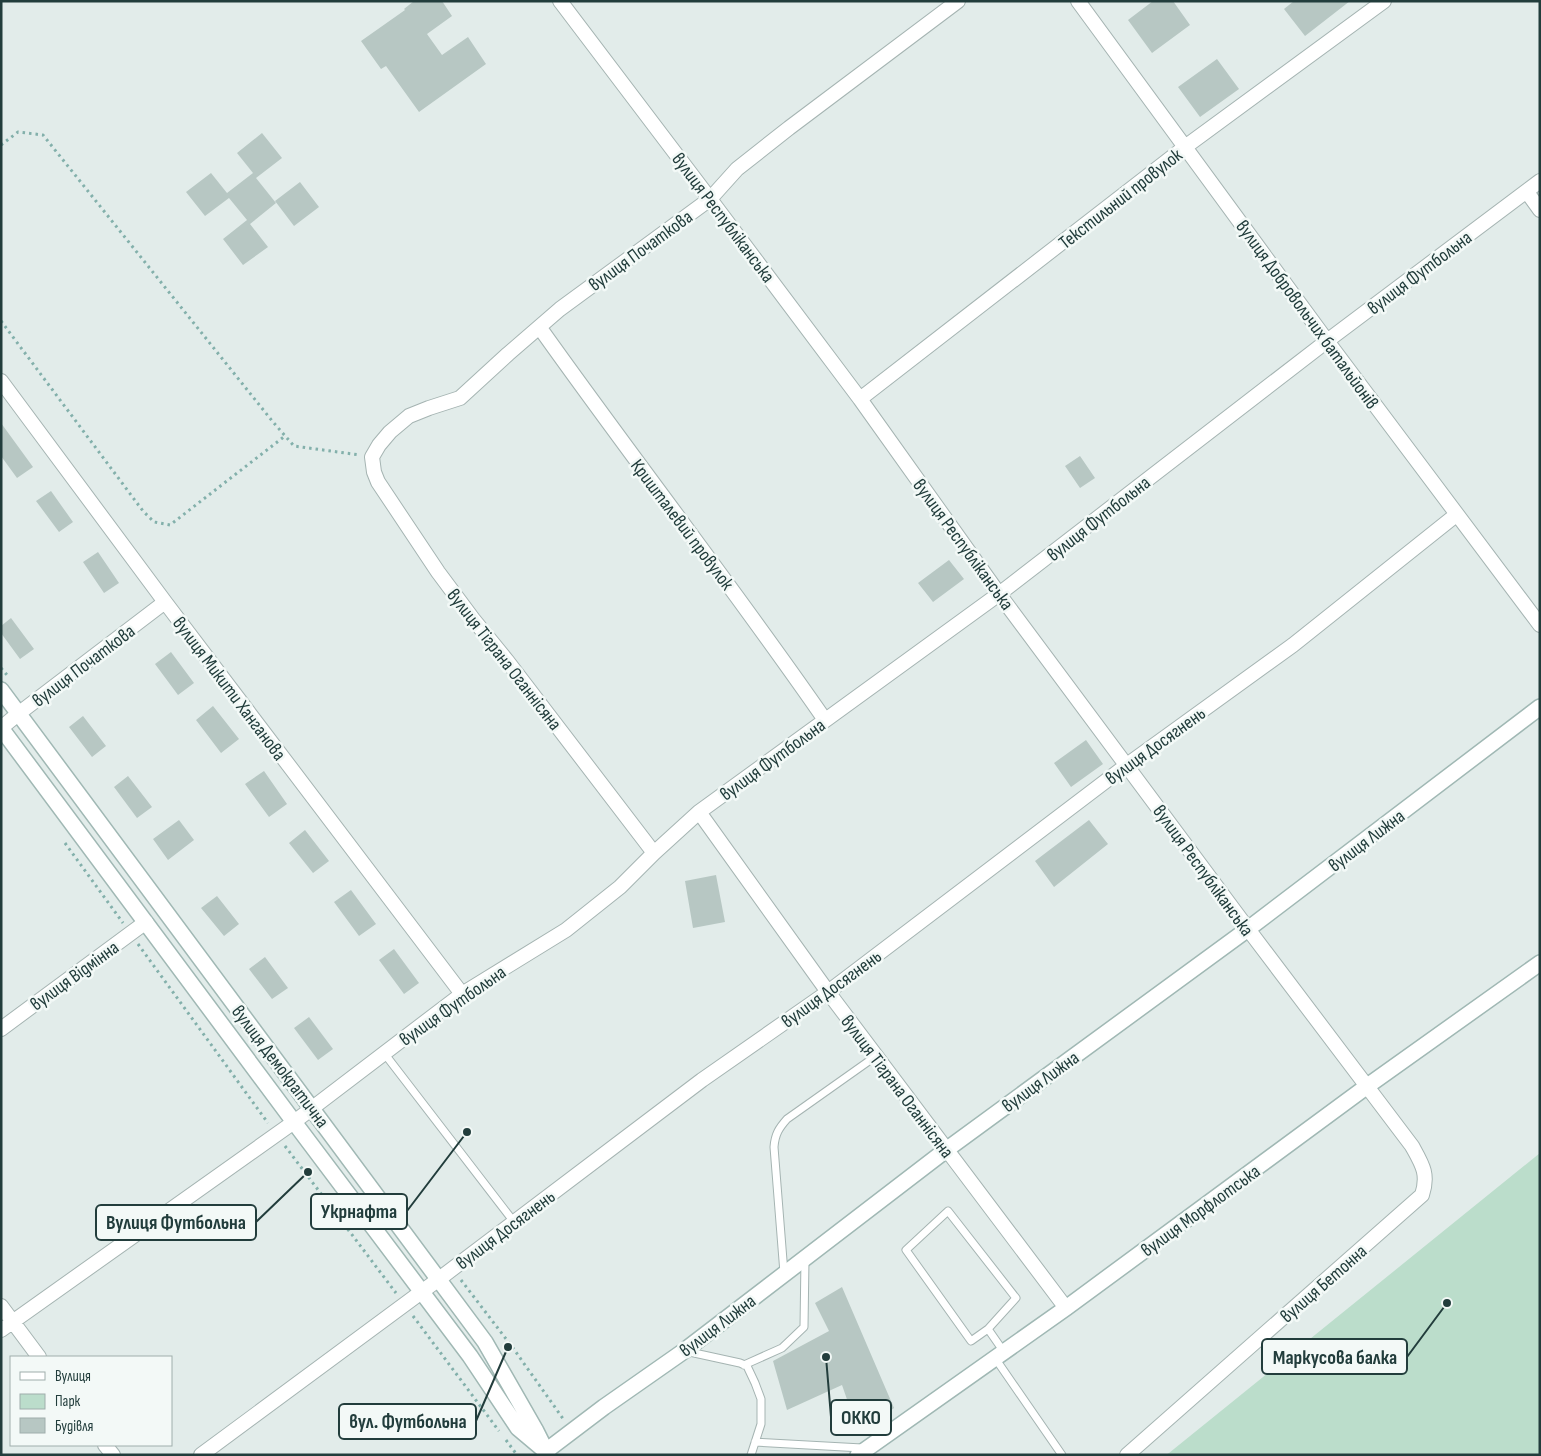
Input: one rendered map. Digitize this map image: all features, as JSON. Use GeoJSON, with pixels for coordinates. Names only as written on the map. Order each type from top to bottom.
{"type":"FeatureCollection","features":[{"type":"Feature","properties":{"kind":"street","name":"вулиця Республіканська"},"geometry":{"type":"LineString","coordinates":[[560,1],[860,399],[1000,594],[1366,1087]]}},
{"type":"Feature","properties":{"kind":"street","name":"вулиця Початкова"},"geometry":{"type":"LineString","coordinates":[[372,457],[378,445],[409,416],[460,398],[560,309],[710,198],[737,170],[789,128],[958,1]]}},
{"type":"Feature","properties":{"kind":"street","name":"вулиця Добровольчих батальйонів"},"geometry":{"type":"LineString","coordinates":[[1078,1],[1327,341],[1540,625]]}},
{"type":"Feature","properties":{"kind":"street","name":"Текстильний провулок"},"geometry":{"type":"LineString","coordinates":[[860,399],[1185,147],[1384,1]]}},
{"type":"Feature","properties":{"kind":"street","name":"вулиця Футбольна"},"geometry":{"type":"LineString","coordinates":[[7,1326],[294,1122],[462,994],[566,930],[620,887],[699,812],[1000,594],[1327,341],[1540,181]]}},
{"type":"Feature","properties":{"kind":"street"},"geometry":{"type":"LineString","coordinates":[[1527,192],[1540,210]]}},
{"type":"Feature","properties":{"kind":"street","name":"Кришталевий провулок"},"geometry":{"type":"LineString","coordinates":[[540,328],[604,418],[780,655],[825,720]]}},
{"type":"Feature","properties":{"kind":"street","name":"вулиця Микити Ханганова"},"geometry":{"type":"LineString","coordinates":[[1,381],[165,602],[462,994]]}},
{"type":"Feature","properties":{"kind":"street","name":"вулиця Тіграна Оганнісяна"},"geometry":{"type":"LineString","coordinates":[[372,457],[374,472],[378,482],[438,572],[654,853]]}},
{"type":"Feature","properties":{"kind":"street","name":"вулиця Досягнень"},"geometry":{"type":"LineString","coordinates":[[200,1455],[452,1269],[702,1080],[828,992],[1127,765],[1293,645],[1456,515]]}},
{"type":"Feature","properties":{"kind":"street","name":"вулиця Початкова"},"geometry":{"type":"LineString","coordinates":[[1,728],[165,602]]}},
{"type":"Feature","properties":{"kind":"street","name":"вулиця Демократична"},"geometry":{"type":"LineString","coordinates":[[1,690],[485,1342],[536,1430],[545,1454]]}},
{"type":"Feature","properties":{"kind":"street","name":"вулиця Лижна"},"geometry":{"type":"LineString","coordinates":[[545,1454],[604,1407],[684,1351],[946,1150],[1248,929],[1540,707]]}},
{"type":"Feature","properties":{"kind":"street","name":"вулиця Демократична"},"geometry":{"type":"LineString","coordinates":[[1,728],[422,1291],[470,1356],[518,1428],[545,1454]]}},
{"type":"Feature","properties":{"kind":"street","name":"вулиця Тіграна Оганнісяна"},"geometry":{"type":"LineString","coordinates":[[699,812],[828,992],[1066,1308]]}},
{"type":"Feature","properties":{"kind":"street","name":"вулиця Відмінна"},"geometry":{"type":"LineString","coordinates":[[1,1029],[146,922]]}},
{"type":"Feature","properties":{"kind":"street","name":"вулиця Морфлотська"},"geometry":{"type":"LineString","coordinates":[[862,1452],[1066,1308],[1366,1087],[1540,963]]}},
{"type":"Feature","properties":{"kind":"street","name":"вулиця Бетонна"},"geometry":{"type":"LineString","coordinates":[[1127,1455],[1422,1196],[1425,1175],[1421,1162],[1412,1146],[1366,1087]]}},
{"type":"Feature","properties":{"kind":"street"},"geometry":{"type":"LineString","coordinates":[[1,1306],[7,1326],[38,1356]]}},
{"type":"Feature","properties":{"kind":"lane"},"geometry":{"type":"LineString","coordinates":[[383,1053],[514,1222]]}},
{"type":"Feature","properties":{"kind":"lane"},"geometry":{"type":"LineString","coordinates":[[784,1274],[774,1146],[775,1135],[787,1119],[876,1056]]}},
{"type":"Feature","properties":{"kind":"lane"},"geometry":{"type":"LineString","coordinates":[[948,1211],[1016,1298],[988,1329],[971,1341],[906,1250],[948,1211]]}},
{"type":"Feature","properties":{"kind":"lane"},"geometry":{"type":"LineString","coordinates":[[744,1365],[782,1348],[804,1327],[805,1258]]}},
{"type":"Feature","properties":{"kind":"lane"},"geometry":{"type":"LineString","coordinates":[[988,1329],[999,1355],[1062,1455]]}},
{"type":"Feature","properties":{"kind":"lane"},"geometry":{"type":"LineString","coordinates":[[684,1351],[747,1366],[756,1383],[760,1399],[761,1424],[751,1455]]}},
{"type":"Feature","properties":{"kind":"lane"},"geometry":{"type":"LineString","coordinates":[[756,1442],[862,1452]]}},
{"type":"Feature","properties":{"kind":"path"},"geometry":{"type":"LineString","coordinates":[[1,145],[18,132],[43,135],[294,446],[372,457]]}},
{"type":"Feature","properties":{"kind":"path"},"geometry":{"type":"LineString","coordinates":[[1,321],[143,511],[154,522],[170,525],[285,436]]}},
{"type":"Feature","properties":{"kind":"path"},"geometry":{"type":"LineString","coordinates":[[63,841],[276,1134],[482,1408]]}},
{"type":"Feature","properties":{"kind":"path"},"geometry":{"type":"LineString","coordinates":[[452,1269],[513,1348],[568,1426]]}},
{"type":"Feature","properties":{"kind":"green space"},"geometry":{"type":"Polygon","coordinates":[[[1540,1153],[1540,1455],[1166,1455],[1169,1453],[1540,1153]]]}},
{"type":"Feature","properties":{"kind":"building"},"geometry":{"type":"Polygon","coordinates":[[[414,1],[442,1],[452,16],[427,34],[442,55],[468,37],[486,64],[419,112],[386,66],[381,69],[361,41],[405,10],[414,1]]]}},
{"type":"Feature","properties":{"kind":"building"},"geometry":{"type":"Polygon","coordinates":[[[1153,1],[1173,1],[1190,25],[1152,53],[1128,20],[1153,1]]]}},
{"type":"Feature","properties":{"kind":"building"},"geometry":{"type":"Polygon","coordinates":[[[1294,1],[1350,1],[1305,36],[1284,9],[1294,1]]]}},
{"type":"Feature","properties":{"kind":"building"},"geometry":{"type":"Polygon","coordinates":[[[1217,59],[1239,89],[1200,117],[1178,87],[1217,59]]]}},
{"type":"Feature","properties":{"kind":"building"},"geometry":{"type":"Polygon","coordinates":[[[262,133],[282,158],[256,178],[276,203],[250,224],[268,247],[243,265],[223,239],[247,220],[229,198],[205,216],[186,192],[211,173],[227,193],[253,173],[237,153],[262,133]]]}},
{"type":"Feature","properties":{"kind":"building"},"geometry":{"type":"Polygon","coordinates":[[[300,182],[319,207],[294,226],[275,201],[300,182]]]}},
{"type":"Feature","properties":{"kind":"building"},"geometry":{"type":"Polygon","coordinates":[[[1,423],[33,467],[17,478],[1,456],[1,423]]]}},
{"type":"Feature","properties":{"kind":"building"},"geometry":{"type":"Polygon","coordinates":[[[1080,456],[1095,478],[1080,488],[1065,466],[1080,456]]]}},
{"type":"Feature","properties":{"kind":"building"},"geometry":{"type":"Polygon","coordinates":[[[51,491],[73,522],[59,532],[36,501],[51,491]]]}},
{"type":"Feature","properties":{"kind":"building"},"geometry":{"type":"Polygon","coordinates":[[[98,552],[119,583],[104,593],[83,562],[98,552]]]}},
{"type":"Feature","properties":{"kind":"building"},"geometry":{"type":"Polygon","coordinates":[[[949,560],[964,579],[933,602],[918,583],[949,560]]]}},
{"type":"Feature","properties":{"kind":"building"},"geometry":{"type":"Polygon","coordinates":[[[11,618],[34,649],[20,659],[1,633],[1,626],[11,618]]]}},
{"type":"Feature","properties":{"kind":"building"},"geometry":{"type":"Polygon","coordinates":[[[171,652],[194,683],[178,695],[155,664],[171,652]]]}},
{"type":"Feature","properties":{"kind":"building"},"geometry":{"type":"Polygon","coordinates":[[[213,706],[239,739],[221,753],[196,720],[213,706]]]}},
{"type":"Feature","properties":{"kind":"building"},"geometry":{"type":"Polygon","coordinates":[[[83,716],[106,746],[92,757],[69,727],[83,716]]]}},
{"type":"Feature","properties":{"kind":"building"},"geometry":{"type":"Polygon","coordinates":[[[1086,740],[1103,764],[1071,787],[1054,763],[1086,740]]]}},
{"type":"Feature","properties":{"kind":"building"},"geometry":{"type":"Polygon","coordinates":[[[264,771],[287,804],[269,817],[245,784],[264,771]]]}},
{"type":"Feature","properties":{"kind":"building"},"geometry":{"type":"Polygon","coordinates":[[[128,776],[152,807],[137,818],[114,787],[128,776]]]}},
{"type":"Feature","properties":{"kind":"building"},"geometry":{"type":"Polygon","coordinates":[[[179,820],[194,840],[168,860],[153,839],[179,820]]]}},
{"type":"Feature","properties":{"kind":"building"},"geometry":{"type":"Polygon","coordinates":[[[1089,820],[1108,844],[1054,887],[1035,861],[1089,820]]]}},
{"type":"Feature","properties":{"kind":"building"},"geometry":{"type":"Polygon","coordinates":[[[305,830],[329,861],[313,873],[289,843],[305,830]]]}},
{"type":"Feature","properties":{"kind":"building"},"geometry":{"type":"Polygon","coordinates":[[[716,875],[725,922],[693,928],[685,881],[716,875]]]}},
{"type":"Feature","properties":{"kind":"building"},"geometry":{"type":"Polygon","coordinates":[[[351,890],[376,924],[359,936],[334,902],[351,890]]]}},
{"type":"Feature","properties":{"kind":"building"},"geometry":{"type":"Polygon","coordinates":[[[217,896],[239,924],[224,936],[201,908],[217,896]]]}},
{"type":"Feature","properties":{"kind":"building"},"geometry":{"type":"Polygon","coordinates":[[[394,949],[419,983],[404,994],[379,960],[394,949]]]}},
{"type":"Feature","properties":{"kind":"building"},"geometry":{"type":"Polygon","coordinates":[[[265,957],[288,988],[272,999],[249,969],[265,957]]]}},
{"type":"Feature","properties":{"kind":"building"},"geometry":{"type":"Polygon","coordinates":[[[309,1017],[333,1049],[318,1060],[294,1028],[309,1017]]]}},
{"type":"Feature","properties":{"kind":"building"},"geometry":{"type":"Polygon","coordinates":[[[842,1287],[894,1408],[859,1434],[842,1385],[787,1410],[773,1361],[829,1331],[815,1303],[842,1287]]]}},
{"type":"Feature","properties":{"kind":"place","name":"Укрнафта"},"geometry":{"type":"Point","coordinates":[467,1132]}},
{"type":"Feature","properties":{"kind":"place","name":"Вулиця Футбольна"},"geometry":{"type":"Point","coordinates":[308,1172]}},
{"type":"Feature","properties":{"kind":"place","name":"Маркусова балка"},"geometry":{"type":"Point","coordinates":[1447,1303]}},
{"type":"Feature","properties":{"kind":"place","name":"вул. Футбольна"},"geometry":{"type":"Point","coordinates":[508,1347]}},
{"type":"Feature","properties":{"kind":"place","name":"ОККО"},"geometry":{"type":"Point","coordinates":[826,1357]}}]}
